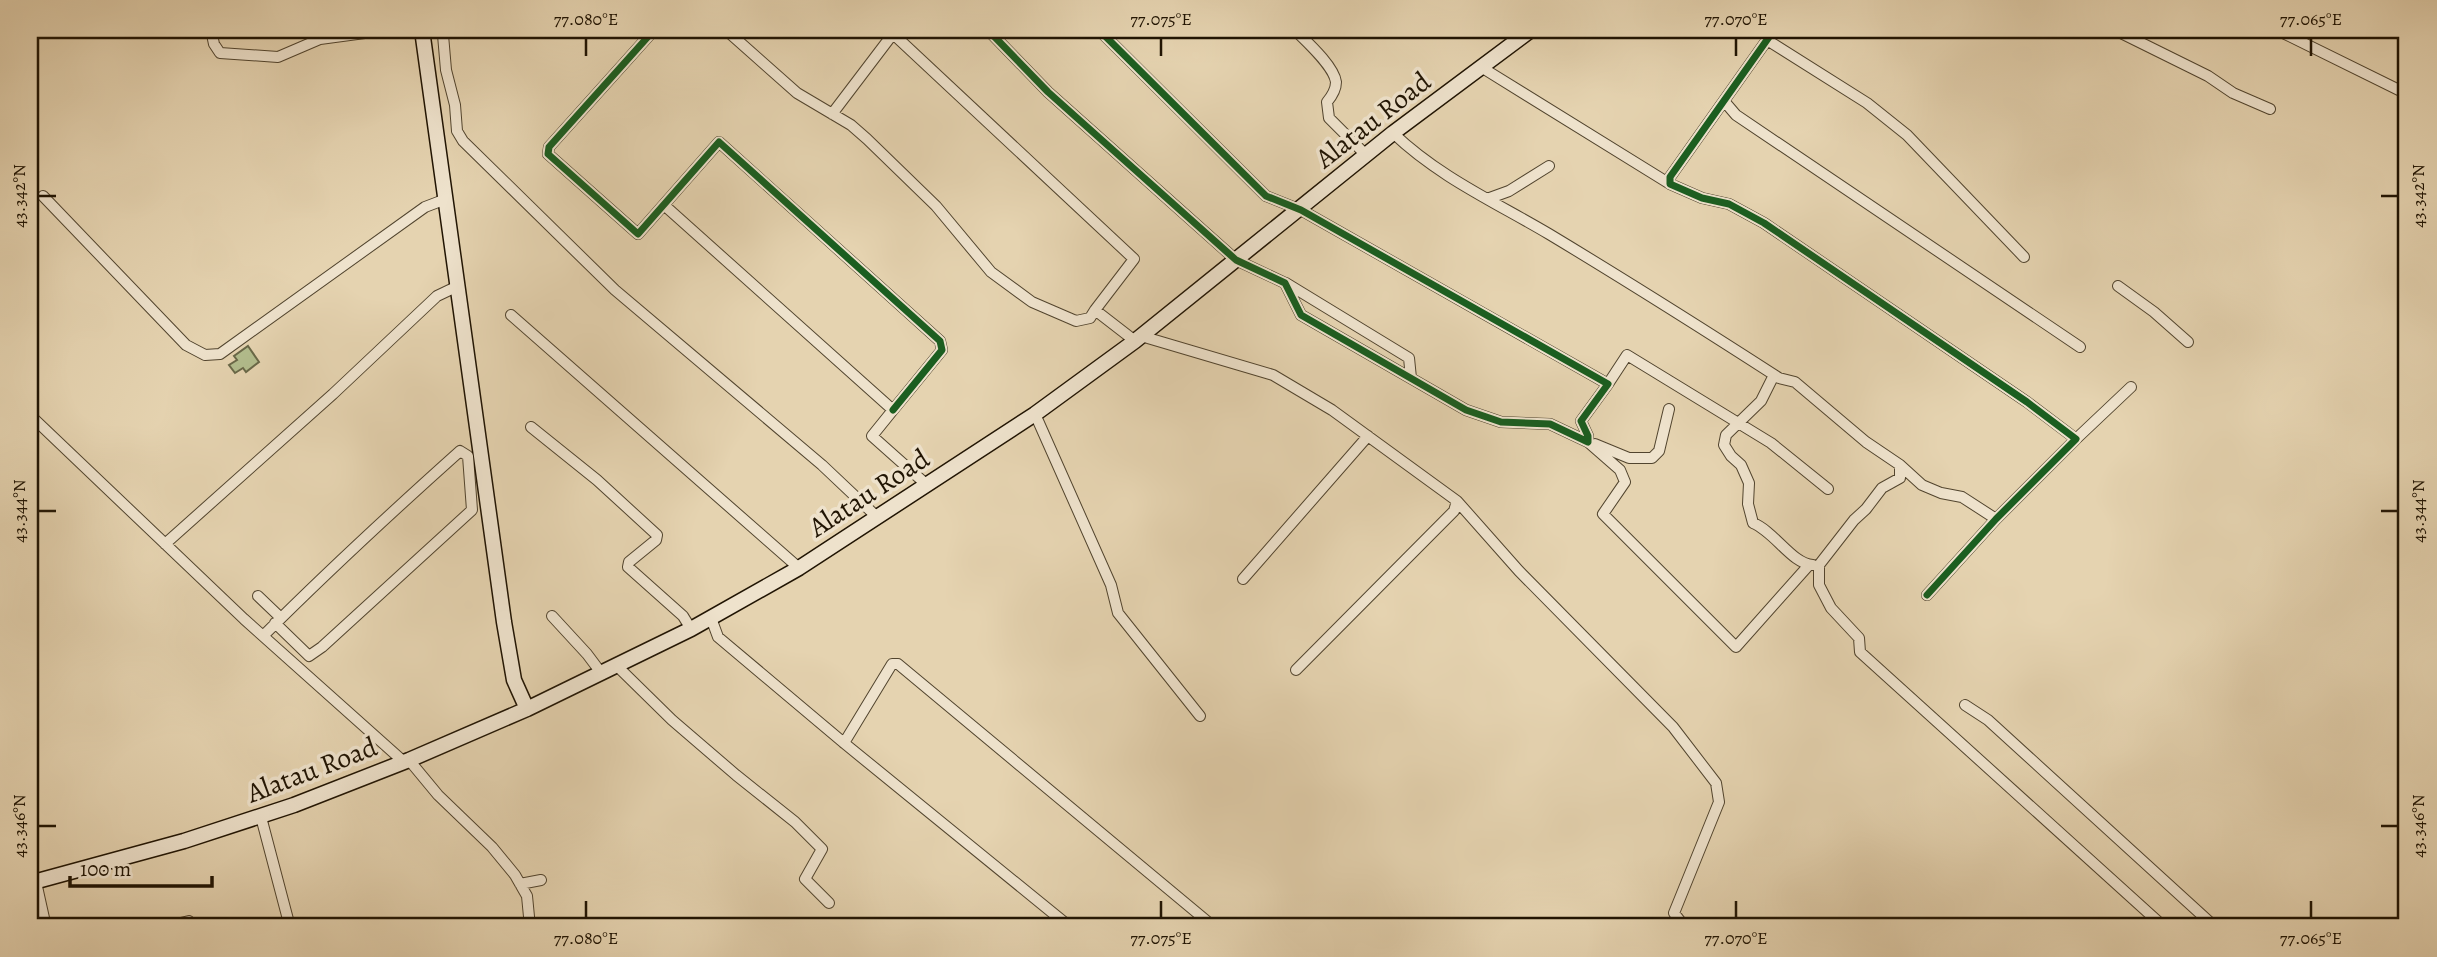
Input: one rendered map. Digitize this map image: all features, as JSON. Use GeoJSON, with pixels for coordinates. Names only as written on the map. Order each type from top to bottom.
{"type":"FeatureCollection","features":[{"type":"Feature","properties":{"kind":"main road"},"geometry":{"type":"LineString","coordinates":[[422,30],[504,622],[514,680],[527,709]]}},
{"type":"Feature","properties":{"kind":"main road","name":"Alatau Road"},"geometry":{"type":"LineString","coordinates":[[33,882],[261,817],[406,761],[618,667],[799,568],[1035,414],[1141,336],[1301,210],[1366,155],[1531,30]]}},
{"type":"Feature","properties":{"kind":"street"},"geometry":{"type":"LineString","coordinates":[[211,30],[214,44],[220,53],[278,57],[318,34],[387,30]]}},
{"type":"Feature","properties":{"kind":"street"},"geometry":{"type":"LineString","coordinates":[[422,30],[440,32],[443,35],[443,52],[455,105],[457,131],[463,141],[615,290],[822,465],[877,517]]}},
{"type":"Feature","properties":{"kind":"street"},"geometry":{"type":"LineString","coordinates":[[654,30],[549,148],[548,154],[638,234],[719,142],[940,341],[942,351],[872,436],[927,485]]}},
{"type":"Feature","properties":{"kind":"street"},"geometry":{"type":"LineString","coordinates":[[726,30],[797,93],[832,114],[851,125],[936,206],[991,272],[1032,302],[1076,321],[1090,318],[1133,259],[891,32],[832,114]]}},
{"type":"Feature","properties":{"kind":"street"},"geometry":{"type":"LineString","coordinates":[[988,30],[1048,92],[1242,256],[1409,358],[1411,378]]}},
{"type":"Feature","properties":{"kind":"street"},"geometry":{"type":"LineString","coordinates":[[1099,30],[1266,195],[1301,210],[1608,384]]}},
{"type":"Feature","properties":{"kind":"street"},"geometry":{"type":"LineString","coordinates":[[1295,30],[1321,55],[1336,80],[1335,92],[1327,102],[1329,118],[1366,155]]}},
{"type":"Feature","properties":{"kind":"street"},"geometry":{"type":"LineString","coordinates":[[1670,184],[1670,177],[1774,30]]}},
{"type":"Feature","properties":{"kind":"street"},"geometry":{"type":"LineString","coordinates":[[2115,30],[2208,76],[2233,93],[2270,109]]}},
{"type":"Feature","properties":{"kind":"street"},"geometry":{"type":"LineString","coordinates":[[2277,30],[2407,94]]}},
{"type":"Feature","properties":{"kind":"street"},"geometry":{"type":"LineString","coordinates":[[1767,40],[1867,103],[1907,135],[2024,257]]}},
{"type":"Feature","properties":{"kind":"street"},"geometry":{"type":"LineString","coordinates":[[1481,67],[1670,184],[1702,198],[1729,204],[1764,222],[2077,439]]}},
{"type":"Feature","properties":{"kind":"street"},"geometry":{"type":"LineString","coordinates":[[1724,101],[1736,115],[2080,347]]}},
{"type":"Feature","properties":{"kind":"street"},"geometry":{"type":"LineString","coordinates":[[1393,134],[1417,156],[1653,296],[1774,374],[1795,382],[1922,485],[1941,493],[1962,497],[1996,519]]}},
{"type":"Feature","properties":{"kind":"street"},"geometry":{"type":"LineString","coordinates":[[1487,199],[1509,191],[1549,166]]}},
{"type":"Feature","properties":{"kind":"street"},"geometry":{"type":"LineString","coordinates":[[43,195],[186,345],[205,355],[220,354],[425,207],[446,199]]}},
{"type":"Feature","properties":{"kind":"street"},"geometry":{"type":"LineString","coordinates":[[664,205],[893,410]]}},
{"type":"Feature","properties":{"kind":"street"},"geometry":{"type":"LineString","coordinates":[[1286,283],[1301,314],[1466,410],[1501,422],[1550,424],[1629,458],[1652,458],[1658,451],[1669,409]]}},
{"type":"Feature","properties":{"kind":"street"},"geometry":{"type":"LineString","coordinates":[[165,544],[312,413],[437,296],[458,286]]}},
{"type":"Feature","properties":{"kind":"street"},"geometry":{"type":"LineString","coordinates":[[2118,286],[2189,342]]}},
{"type":"Feature","properties":{"kind":"street"},"geometry":{"type":"LineString","coordinates":[[1095,310],[1141,336],[1273,375],[1332,410],[1457,501],[1519,571],[1673,727],[1716,783],[1719,802],[1674,913],[1680,925],[1692,927]]}},
{"type":"Feature","properties":{"kind":"street"},"geometry":{"type":"LineString","coordinates":[[511,315],[799,568]]}},
{"type":"Feature","properties":{"kind":"street"},"geometry":{"type":"LineString","coordinates":[[1828,489],[1771,443],[1627,355],[1581,421],[1588,442],[1620,470],[1625,482],[1603,514],[1736,648],[1882,488],[1900,478],[1900,465]]}},
{"type":"Feature","properties":{"kind":"street"},"geometry":{"type":"LineString","coordinates":[[1774,374],[1761,401],[1726,435],[1724,445],[1741,465],[1749,484],[1748,504],[1753,523],[1770,533],[1800,563],[1814,565]]}},
{"type":"Feature","properties":{"kind":"street"},"geometry":{"type":"LineString","coordinates":[[1927,595],[1996,519],[2132,387]]}},
{"type":"Feature","properties":{"kind":"street"},"geometry":{"type":"LineString","coordinates":[[1035,414],[1111,585],[1118,613],[1200,716]]}},
{"type":"Feature","properties":{"kind":"street"},"geometry":{"type":"LineString","coordinates":[[30,415],[263,635],[406,761],[492,847],[527,897],[530,927]]}},
{"type":"Feature","properties":{"kind":"street"},"geometry":{"type":"LineString","coordinates":[[531,427],[597,480],[657,535],[656,540],[629,562],[628,567],[683,616],[691,629]]}},
{"type":"Feature","properties":{"kind":"street"},"geometry":{"type":"LineString","coordinates":[[1243,579],[1368,436]]}},
{"type":"Feature","properties":{"kind":"street"},"geometry":{"type":"LineString","coordinates":[[258,596],[278,620],[309,656],[472,510],[468,457],[460,451],[278,620],[263,635]]}},
{"type":"Feature","properties":{"kind":"street"},"geometry":{"type":"LineString","coordinates":[[1296,670],[1454,511],[1457,501]]}},
{"type":"Feature","properties":{"kind":"street"},"geometry":{"type":"LineString","coordinates":[[1814,565],[1819,585],[1831,608],[1859,638],[1860,652],[2164,927]]}},
{"type":"Feature","properties":{"kind":"street"},"geometry":{"type":"LineString","coordinates":[[552,616],[602,674]]}},
{"type":"Feature","properties":{"kind":"street"},"geometry":{"type":"LineString","coordinates":[[710,618],[718,637],[1070,927]]}},
{"type":"Feature","properties":{"kind":"street"},"geometry":{"type":"LineString","coordinates":[[844,743],[892,664],[898,664],[1214,927]]}},
{"type":"Feature","properties":{"kind":"street"},"geometry":{"type":"LineString","coordinates":[[618,667],[672,720],[795,822],[822,849],[804,879],[829,903]]}},
{"type":"Feature","properties":{"kind":"street"},"geometry":{"type":"LineString","coordinates":[[1965,705],[1988,720],[2215,927]]}},
{"type":"Feature","properties":{"kind":"street"},"geometry":{"type":"LineString","coordinates":[[261,817],[290,927]]}},
{"type":"Feature","properties":{"kind":"street"},"geometry":{"type":"LineString","coordinates":[[520,884],[541,880]]}},
{"type":"Feature","properties":{"kind":"street"},"geometry":{"type":"LineString","coordinates":[[33,882],[46,927]]}},
{"type":"Feature","properties":{"kind":"street"},"geometry":{"type":"LineString","coordinates":[[164,927],[189,920]]}},
{"type":"Feature","properties":{"kind":"green space"},"geometry":{"type":"Polygon","coordinates":[[[248,346],[259,362],[246,372],[243,368],[235,373],[229,365],[237,360],[234,356],[248,346]]]}},
{"type":"Feature","properties":{"kind":"cycle path"},"geometry":{"type":"LineString","coordinates":[[654,30],[549,147],[548,154],[638,234],[719,142],[940,341],[942,350],[893,410]]}},
{"type":"Feature","properties":{"kind":"cycle path"},"geometry":{"type":"LineString","coordinates":[[988,30],[1048,92],[1236,260],[1285,283],[1301,315],[1466,410],[1501,422],[1550,424],[1588,442],[1581,421],[1608,384],[1301,210],[1266,196],[1099,30]]}},
{"type":"Feature","properties":{"kind":"cycle path"},"geometry":{"type":"LineString","coordinates":[[1774,30],[1670,177],[1670,184],[1702,198],[1729,204],[1764,223],[2027,402],[2076,439],[1996,519],[1927,595]]}}]}
